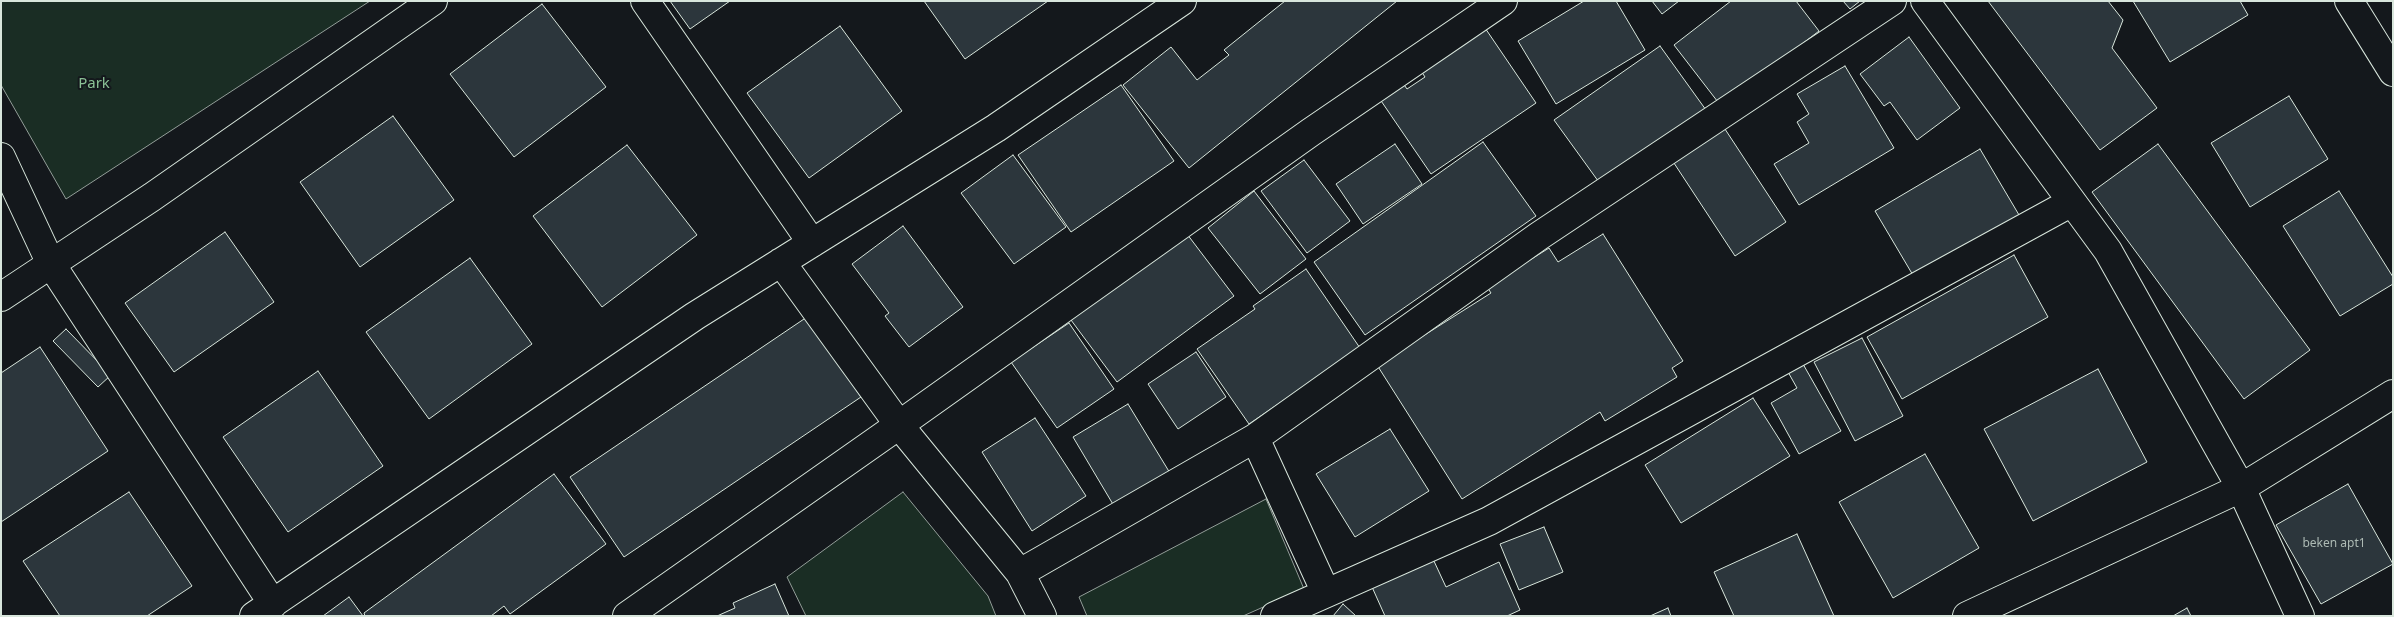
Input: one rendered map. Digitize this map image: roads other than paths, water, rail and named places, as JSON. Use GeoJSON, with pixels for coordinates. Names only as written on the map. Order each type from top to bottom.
{"type":"FeatureCollection","features":[{"type":"Feature","properties":{"kind":"street"},"geometry":{"type":"LineString","coordinates":[[1,297],[152,197],[433,1]]}},
{"type":"Feature","properties":{"kind":"street"},"geometry":{"type":"LineString","coordinates":[[644,1],[812,243]]}},
{"type":"Feature","properties":{"kind":"street"},"geometry":{"type":"LineString","coordinates":[[1,157],[51,264],[264,610],[695,316],[996,128],[1182,1]]}},
{"type":"Feature","properties":{"kind":"street"},"geometry":{"type":"LineString","coordinates":[[627,616],[1311,132],[1503,1]]}},
{"type":"Feature","properties":{"kind":"street"},"geometry":{"type":"LineString","coordinates":[[1020,573],[1255,438],[1539,236],[1892,1]]}},
{"type":"Feature","properties":{"kind":"street"},"geometry":{"type":"LineString","coordinates":[[1925,1],[2108,251],[2241,488],[2300,616]]}},
{"type":"Feature","properties":{"kind":"street"},"geometry":{"type":"LineString","coordinates":[[2349,1],[2384,40],[2393,72]]}},
{"type":"Feature","properties":{"kind":"street"},"geometry":{"type":"LineString","coordinates":[[1275,616],[1489,521],[2072,202]]}},
{"type":"Feature","properties":{"kind":"street"},"geometry":{"type":"LineString","coordinates":[[781,262],[899,425],[1020,573],[1042,616]]}},
{"type":"Feature","properties":{"kind":"street"},"geometry":{"type":"LineString","coordinates":[[1967,616],[2241,488],[2393,394]]}},
{"type":"Feature","properties":{"kind":"street"},"geometry":{"type":"LineString","coordinates":[[1255,438],[1326,593]]}},
{"type":"Feature","properties":{"kind":"park label","name":"Park"},"geometry":{"type":"Point","coordinates":[94,84]}}]}
